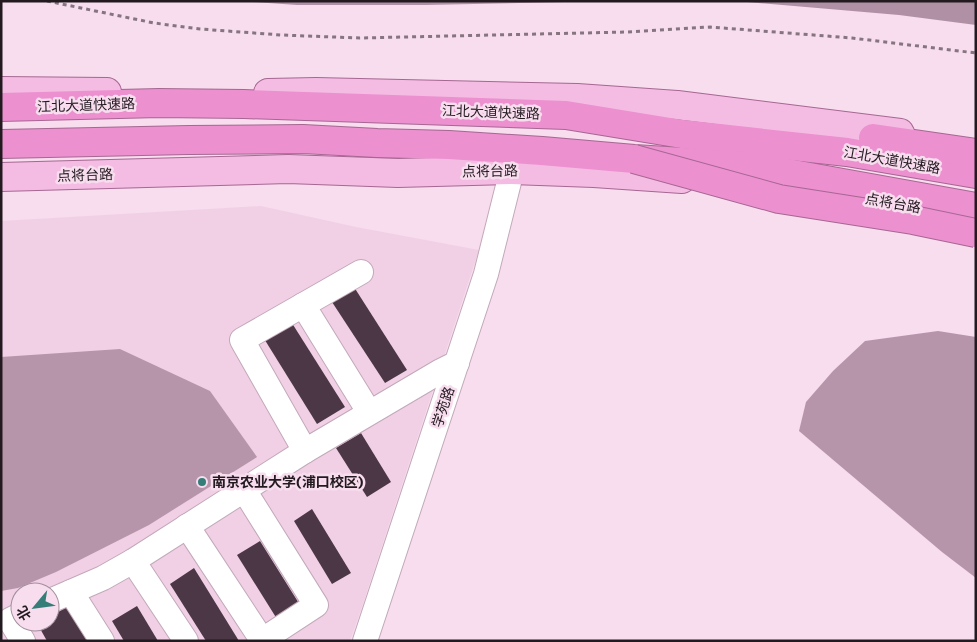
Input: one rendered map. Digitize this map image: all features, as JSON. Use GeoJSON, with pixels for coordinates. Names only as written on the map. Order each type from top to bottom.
{"type":"FeatureCollection","features":[{"type":"Feature","properties":{"kind":"highway","name":"江北大道快速路"},"geometry":{"type":"LineString","coordinates":[[1,108],[159,103],[244,104],[566,115],[682,134],[847,152],[976,174]]}},
{"type":"Feature","properties":{"kind":"highway"},"geometry":{"type":"LineString","coordinates":[[566,115],[677,117],[802,128],[976,153]]}},
{"type":"Feature","properties":{"kind":"highway"},"geometry":{"type":"LineString","coordinates":[[1,144],[303,139],[542,151],[748,166],[976,207]]}},
{"type":"Feature","properties":{"kind":"highway"},"geometry":{"type":"LineString","coordinates":[[634,159],[779,199],[913,220],[976,233]]}},
{"type":"Feature","properties":{"kind":"main road"},"geometry":{"type":"LineString","coordinates":[[1,91],[316,92],[578,98],[677,105],[976,144]]}},
{"type":"Feature","properties":{"kind":"main road","name":"点将台路"},"geometry":{"type":"LineString","coordinates":[[1,177],[288,169],[398,173],[512,170],[594,173],[806,187],[976,219]]}},
{"type":"Feature","properties":{"kind":"street","name":"学苑路"},"geometry":{"type":"LineString","coordinates":[[365,641],[486,274],[512,170]]}},
{"type":"Feature","properties":{"kind":"street"},"geometry":{"type":"LineString","coordinates":[[305,451],[242,340],[361,272]]}},
{"type":"Feature","properties":{"kind":"street"},"geometry":{"type":"LineString","coordinates":[[303,305],[369,412]]}},
{"type":"Feature","properties":{"kind":"street"},"geometry":{"type":"LineString","coordinates":[[102,641],[60,596],[103,578],[133,561],[305,451],[369,412],[457,363]]}},
{"type":"Feature","properties":{"kind":"street"},"geometry":{"type":"LineString","coordinates":[[187,526],[262,641],[316,605],[244,490]]}},
{"type":"Feature","properties":{"kind":"street"},"geometry":{"type":"LineString","coordinates":[[133,561],[186,641]]}},
{"type":"Feature","properties":{"kind":"path"},"geometry":{"type":"LineString","coordinates":[[47,1],[154,23],[200,29],[281,35],[360,38],[627,32],[710,27],[852,38],[976,53]]}},
{"type":"Feature","properties":{"kind":"shaded area"},"geometry":{"type":"Polygon","coordinates":[[[238,1],[611,1],[426,5],[297,5],[238,1]]]}},
{"type":"Feature","properties":{"kind":"shaded area"},"geometry":{"type":"Polygon","coordinates":[[[717,1],[976,1],[976,25],[899,15],[717,1]]]}},
{"type":"Feature","properties":{"kind":"shaded area","name":"南京农业大学(浦口校区)"},"geometry":{"type":"Polygon","coordinates":[[[261,206],[356,227],[479,250],[350,641],[1,641],[1,221],[261,206]]]}},
{"type":"Feature","properties":{"kind":"shaded area"},"geometry":{"type":"Polygon","coordinates":[[[938,331],[976,337],[976,578],[942,552],[799,431],[806,402],[833,371],[865,341],[938,331]]]}},
{"type":"Feature","properties":{"kind":"shaded area"},"geometry":{"type":"Polygon","coordinates":[[[120,349],[210,391],[257,457],[149,525],[56,572],[32,582],[10,582],[10,589],[1,591],[1,357],[120,349]]]}},
{"type":"Feature","properties":{"kind":"building"},"geometry":{"type":"Polygon","coordinates":[[[354,287],[407,370],[385,383],[332,302],[354,287]]]}},
{"type":"Feature","properties":{"kind":"building"},"geometry":{"type":"Polygon","coordinates":[[[290,320],[345,407],[317,424],[263,337],[290,320]]]}},
{"type":"Feature","properties":{"kind":"building"},"geometry":{"type":"Polygon","coordinates":[[[361,433],[391,482],[367,497],[336,448],[361,433]]]}},
{"type":"Feature","properties":{"kind":"building"},"geometry":{"type":"Polygon","coordinates":[[[312,509],[351,573],[332,584],[294,521],[312,509]]]}},
{"type":"Feature","properties":{"kind":"building"},"geometry":{"type":"Polygon","coordinates":[[[260,541],[300,605],[277,619],[237,555],[260,541]]]}},
{"type":"Feature","properties":{"kind":"building"},"geometry":{"type":"Polygon","coordinates":[[[194,568],[239,641],[206,641],[170,584],[194,568]]]}},
{"type":"Feature","properties":{"kind":"building"},"geometry":{"type":"Polygon","coordinates":[[[70,605],[91,641],[47,641],[42,632],[60,632],[60,611],[70,605]]]}},
{"type":"Feature","properties":{"kind":"building"},"geometry":{"type":"Polygon","coordinates":[[[137,606],[158,641],[124,641],[112,621],[137,606]]]}},
{"type":"Feature","properties":{"kind":"place","name":"南京农业大学(浦口校区)"},"geometry":{"type":"Point","coordinates":[202,482]}}]}
